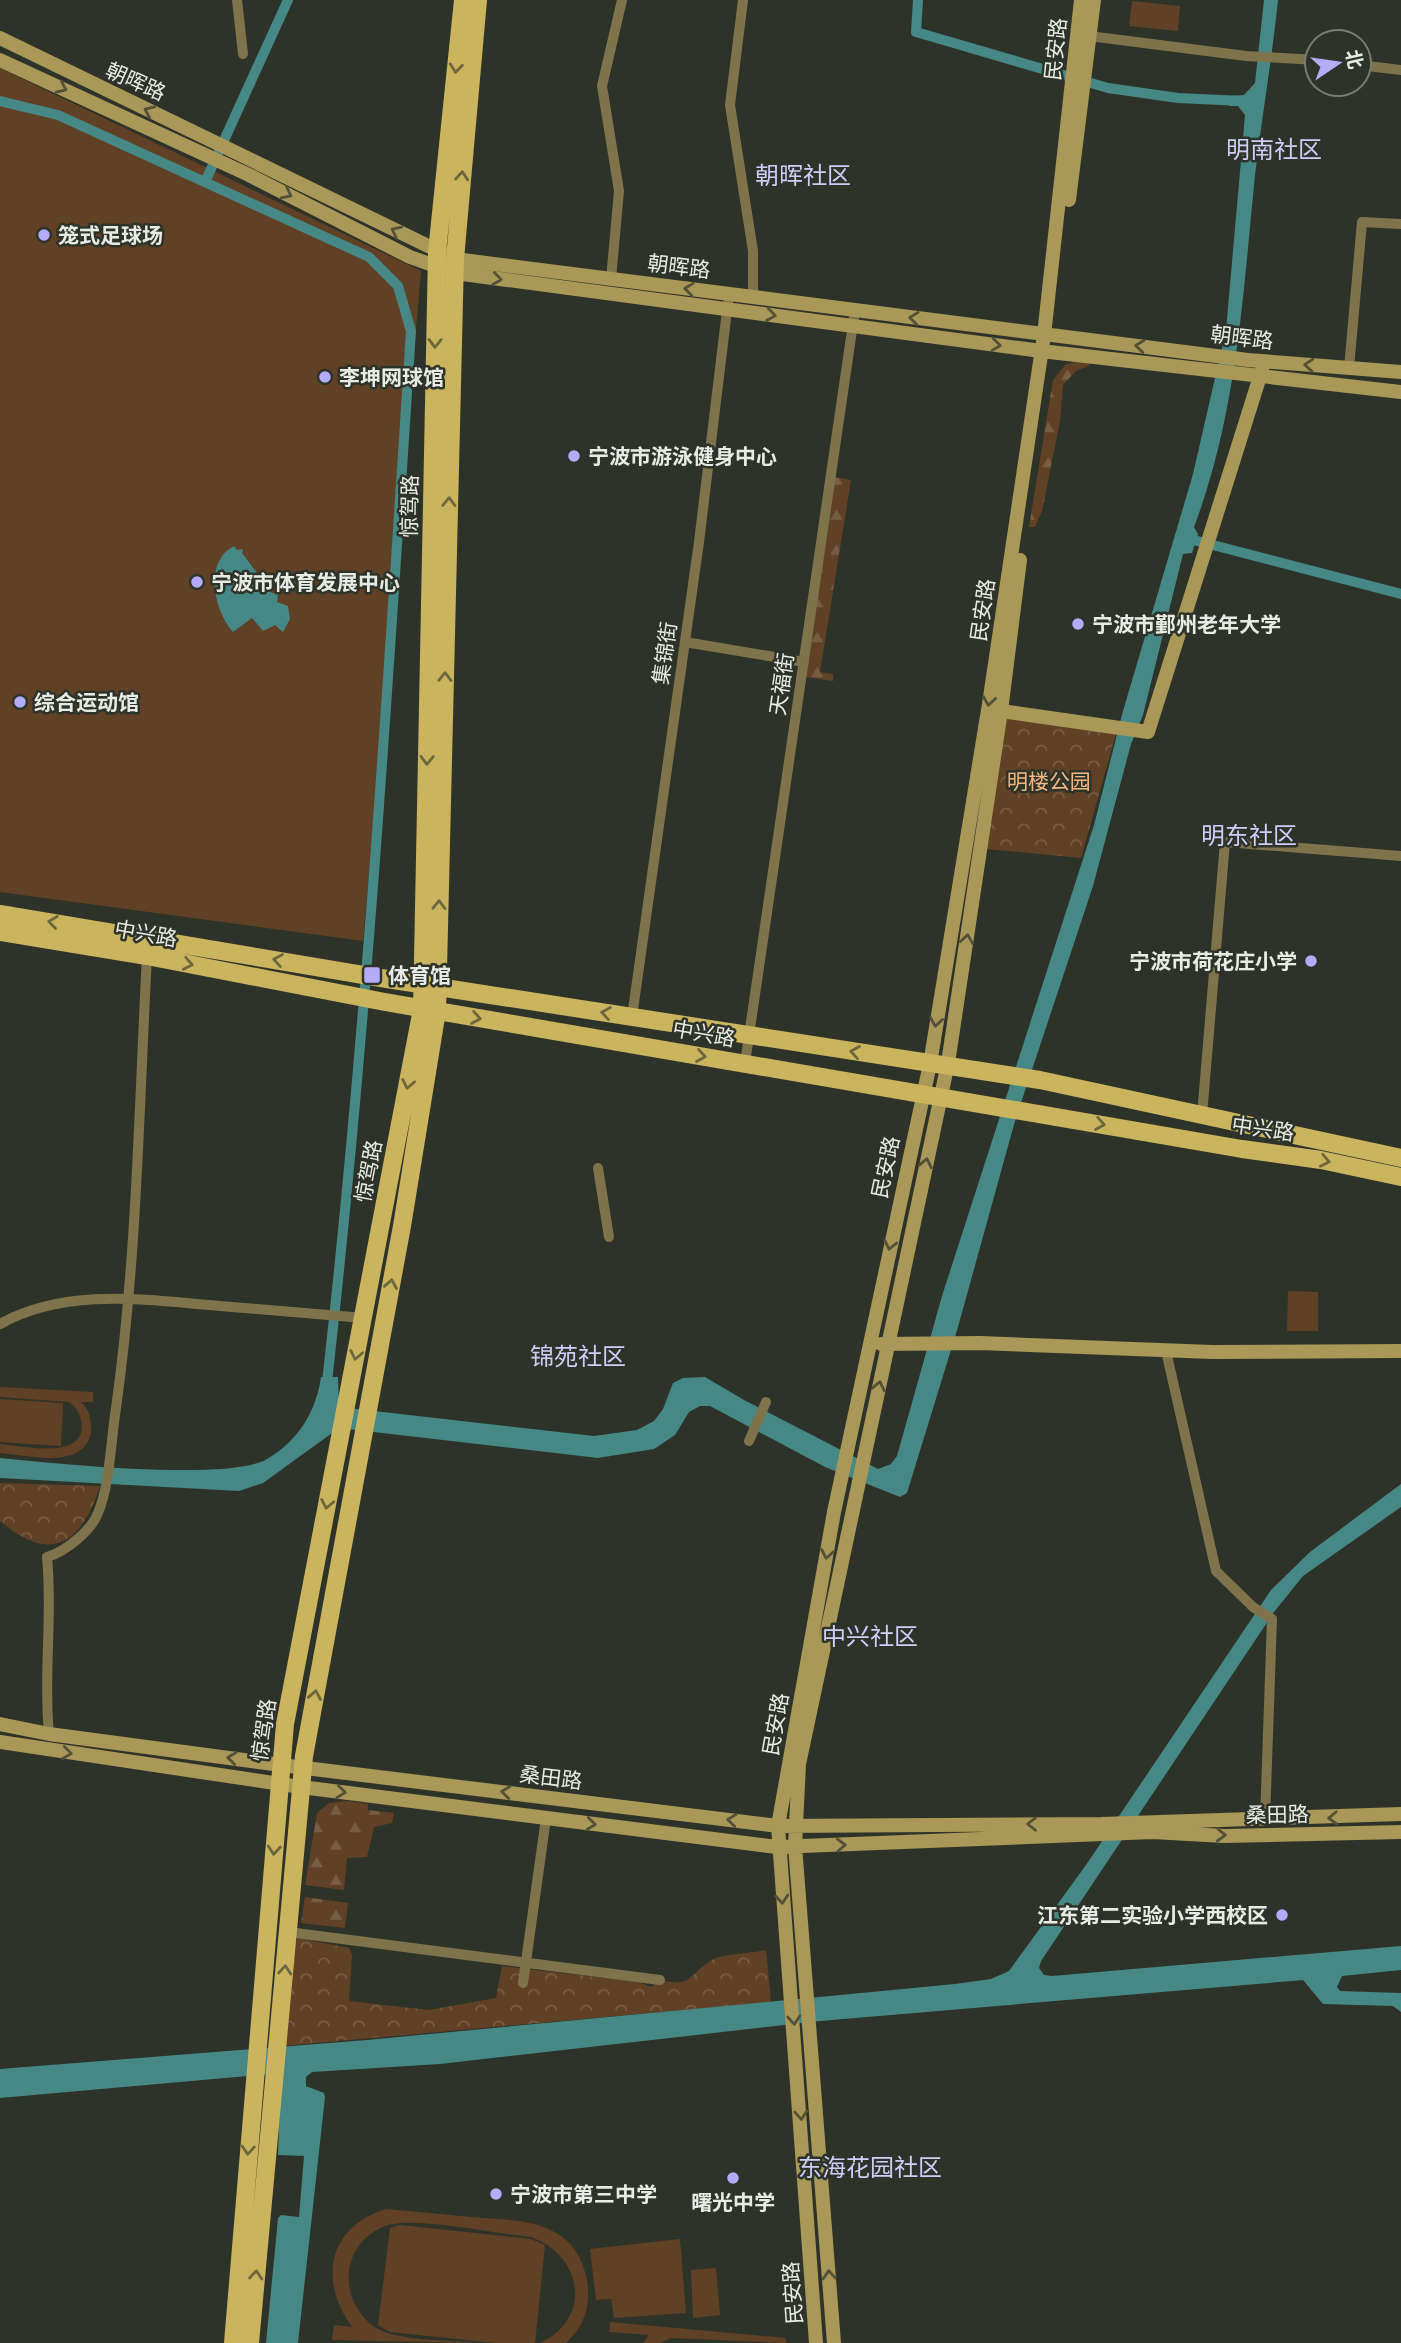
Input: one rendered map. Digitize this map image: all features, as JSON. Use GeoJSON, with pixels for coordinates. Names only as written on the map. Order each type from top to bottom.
{"type":"FeatureCollection","features":[{"type":"Feature","properties":{"kind":"main road","name":"惊驾路"},"geometry":{"type":"LineString","coordinates":[[430,985],[437,259],[463,0]]}},
{"type":"Feature","properties":{"kind":"main road","name":"惊驾路"},"geometry":{"type":"LineString","coordinates":[[250,2343],[303,1767],[370,1400],[429,1010],[455,266],[478,0]]}},
{"type":"Feature","properties":{"kind":"main road","name":"民安路"},"geometry":{"type":"LineString","coordinates":[[799,1993],[777,1847],[778,1826],[840,1487],[922,1094],[938,1065],[1001,711],[1076,101],[1081,0]]}},
{"type":"Feature","properties":{"kind":"main road","name":"民安路"},"geometry":{"type":"LineString","coordinates":[[1080,59],[1089,36],[1094,0]]}},
{"type":"Feature","properties":{"kind":"main road","name":"朝晖路"},"geometry":{"type":"LineString","coordinates":[[0,38],[73,76],[232,149],[437,259],[455,266],[853,326],[1401,372]]}},
{"type":"Feature","properties":{"kind":"main road","name":"朝晖路"},"geometry":{"type":"LineString","coordinates":[[0,60],[204,153],[410,257],[437,259]]}},
{"type":"Feature","properties":{"kind":"main road","name":"朝晖路"},"geometry":{"type":"LineString","coordinates":[[455,266],[611,279],[855,310],[1208,371],[1401,393]]}},
{"type":"Feature","properties":{"kind":"main road","name":"民安路"},"geometry":{"type":"LineString","coordinates":[[834,2343],[799,1993],[795,1846],[799,1764],[940,1097],[938,1065],[987,718],[1046,343]]}},
{"type":"Feature","properties":{"kind":"main road"},"geometry":{"type":"LineString","coordinates":[[1001,711],[1146,732],[1201,564],[1255,376],[1265,362]]}},
{"type":"Feature","properties":{"kind":"main road","name":"中兴路"},"geometry":{"type":"LineString","coordinates":[[0,914],[387,979],[1040,1080],[1401,1158]]}},
{"type":"Feature","properties":{"kind":"main road","name":"中兴路"},"geometry":{"type":"LineString","coordinates":[[0,932],[146,956],[429,1010],[1321,1160],[1401,1178]]}},
{"type":"Feature","properties":{"kind":"main road","name":"惊驾路"},"geometry":{"type":"LineString","coordinates":[[233,2343],[285,1724],[349,1396],[359,1318],[429,1010]]}},
{"type":"Feature","properties":{"kind":"main road"},"geometry":{"type":"LineString","coordinates":[[870,1344],[957,1343],[1166,1350],[1401,1351]]}},
{"type":"Feature","properties":{"kind":"main road","name":"桑田路"},"geometry":{"type":"LineString","coordinates":[[0,1724],[280,1774],[302,1787],[777,1847],[1099,1830]]}},
{"type":"Feature","properties":{"kind":"main road","name":"桑田路"},"geometry":{"type":"LineString","coordinates":[[0,1742],[280,1774],[303,1767],[778,1826],[1099,1830]]}},
{"type":"Feature","properties":{"kind":"main road","name":"桑田路"},"geometry":{"type":"LineString","coordinates":[[1153,1827],[1401,1814]]}},
{"type":"Feature","properties":{"kind":"main road"},"geometry":{"type":"LineString","coordinates":[[1099,1830],[1153,1827]]}},
{"type":"Feature","properties":{"kind":"main road","name":"桑田路"},"geometry":{"type":"LineString","coordinates":[[1153,1827],[1224,1836],[1401,1832]]}},
{"type":"Feature","properties":{"kind":"main road","name":"民安路"},"geometry":{"type":"LineString","coordinates":[[803,2046],[816,2343]]}},
{"type":"Feature","properties":{"kind":"street"},"geometry":{"type":"LineString","coordinates":[[237,0],[243,54]]}},
{"type":"Feature","properties":{"kind":"street"},"geometry":{"type":"LineString","coordinates":[[611,279],[619,191],[602,86],[622,0]]}},
{"type":"Feature","properties":{"kind":"street"},"geometry":{"type":"LineString","coordinates":[[743,0],[730,105],[753,251],[753,297]]}},
{"type":"Feature","properties":{"kind":"street"},"geometry":{"type":"LineString","coordinates":[[1089,36],[1246,56],[1303,58]]}},
{"type":"Feature","properties":{"kind":"street"},"geometry":{"type":"LineString","coordinates":[[1373,67],[1401,70]]}},
{"type":"Feature","properties":{"kind":"street"},"geometry":{"type":"LineString","coordinates":[[1349,368],[1362,222],[1401,224]]}},
{"type":"Feature","properties":{"kind":"street","name":"集锦街"},"geometry":{"type":"LineString","coordinates":[[632,1017],[685,642],[729,294]]}},
{"type":"Feature","properties":{"kind":"street","name":"天福街"},"geometry":{"type":"LineString","coordinates":[[745,1063],[855,310]]}},
{"type":"Feature","properties":{"kind":"street"},"geometry":{"type":"LineString","coordinates":[[685,642],[804,662]]}},
{"type":"Feature","properties":{"kind":"street"},"geometry":{"type":"LineString","coordinates":[[1202,1115],[1225,842],[1401,856]]}},
{"type":"Feature","properties":{"kind":"street"},"geometry":{"type":"LineString","coordinates":[[49,1734],[46,1705],[50,1591],[47,1557],[57,1554],[89,1526],[98,1514],[108,1464],[129,1299],[146,956]]}},
{"type":"Feature","properties":{"kind":"street"},"geometry":{"type":"LineString","coordinates":[[598,1168],[609,1237]]}},
{"type":"Feature","properties":{"kind":"street"},"geometry":{"type":"LineString","coordinates":[[0,1324],[24,1311],[79,1300],[129,1299],[359,1318]]}},
{"type":"Feature","properties":{"kind":"street"},"geometry":{"type":"LineString","coordinates":[[1166,1350],[1216,1571],[1253,1607],[1272,1619],[1265,1820]]}},
{"type":"Feature","properties":{"kind":"street"},"geometry":{"type":"LineString","coordinates":[[749,1441],[766,1402]]}},
{"type":"Feature","properties":{"kind":"street"},"geometry":{"type":"LineString","coordinates":[[523,1983],[546,1818]]}},
{"type":"Feature","properties":{"kind":"street"},"geometry":{"type":"LineString","coordinates":[[288,1932],[660,1980]]}},
{"type":"Feature","properties":{"kind":"green space"},"geometry":{"type":"Polygon","coordinates":[[[1132,1],[1180,6],[1178,31],[1129,26],[1132,1]]]}},
{"type":"Feature","properties":{"kind":"green space","name":"宁波市体育发展中心"},"geometry":{"type":"Polygon","coordinates":[[[0,68],[421,271],[363,941],[0,892],[0,68]]]}},
{"type":"Feature","properties":{"kind":"green space"},"geometry":{"type":"Polygon","coordinates":[[[1088,359],[1090,365],[1076,371],[1063,385],[1060,421],[1042,511],[1035,527],[1029,527],[1053,380],[1066,364],[1088,359]]]}},
{"type":"Feature","properties":{"kind":"green space"},"geometry":{"type":"Polygon","coordinates":[[[833,477],[851,480],[820,672],[833,674],[833,681],[805,677],[833,477]]]}},
{"type":"Feature","properties":{"kind":"green space","name":"明楼公园"},"geometry":{"type":"Polygon","coordinates":[[[1006,718],[1116,734],[1081,858],[986,849],[1006,718]]]}},
{"type":"Feature","properties":{"kind":"green space"},"geometry":{"type":"Polygon","coordinates":[[[1288,1291],[1318,1292],[1318,1331],[1287,1331],[1288,1291]]]}},
{"type":"Feature","properties":{"kind":"green space"},"geometry":{"type":"Polygon","coordinates":[[[0,1387],[93,1392],[93,1402],[81,1402],[88,1411],[91,1423],[86,1444],[78,1452],[53,1458],[0,1453],[0,1444],[36,1448],[62,1447],[79,1437],[82,1426],[78,1412],[69,1402],[0,1397],[0,1387]]]}},
{"type":"Feature","properties":{"kind":"green space"},"geometry":{"type":"Polygon","coordinates":[[[0,1399],[63,1403],[61,1446],[0,1442],[0,1399]]]}},
{"type":"Feature","properties":{"kind":"green space"},"geometry":{"type":"Polygon","coordinates":[[[0,1483],[100,1486],[83,1522],[73,1534],[62,1542],[49,1544],[34,1542],[0,1521],[0,1483]]]}},
{"type":"Feature","properties":{"kind":"green space"},"geometry":{"type":"Polygon","coordinates":[[[348,1801],[368,1804],[368,1810],[394,1813],[392,1823],[374,1827],[367,1857],[347,1858],[344,1890],[305,1885],[317,1813],[329,1803],[348,1801]]]}},
{"type":"Feature","properties":{"kind":"green space"},"geometry":{"type":"Polygon","coordinates":[[[305,1897],[348,1903],[345,1928],[301,1923],[305,1897]]]}},
{"type":"Feature","properties":{"kind":"green space"},"geometry":{"type":"Polygon","coordinates":[[[298,1938],[349,1948],[352,1955],[349,2001],[429,2010],[496,1998],[502,1966],[638,1982],[651,1987],[660,1980],[685,1981],[716,1958],[766,1950],[771,2002],[283,2046],[290,1949],[298,1938]]]}},
{"type":"Feature","properties":{"kind":"green space"},"geometry":{"type":"Polygon","coordinates":[[[386,2209],[509,2220],[544,2227],[559,2234],[581,2260],[587,2280],[587,2306],[578,2330],[566,2343],[540,2343],[557,2332],[568,2319],[574,2303],[575,2288],[571,2272],[562,2258],[548,2246],[531,2237],[405,2223],[393,2224],[376,2231],[362,2241],[349,2270],[349,2287],[354,2303],[364,2317],[378,2329],[388,2333],[412,2338],[478,2343],[332,2340],[334,2325],[352,2327],[341,2309],[335,2291],[334,2257],[351,2228],[366,2217],[386,2209]]]}},
{"type":"Feature","properties":{"kind":"green space"},"geometry":{"type":"Polygon","coordinates":[[[401,2225],[531,2239],[545,2245],[535,2343],[496,2343],[390,2332],[378,2325],[390,2228],[401,2225]]]}},
{"type":"Feature","properties":{"kind":"green space"},"geometry":{"type":"Polygon","coordinates":[[[680,2239],[686,2313],[614,2318],[611,2299],[596,2300],[590,2249],[680,2239]]]}},
{"type":"Feature","properties":{"kind":"green space"},"geometry":{"type":"Polygon","coordinates":[[[716,2268],[720,2315],[693,2318],[691,2270],[716,2268]]]}},
{"type":"Feature","properties":{"kind":"green space"},"geometry":{"type":"Polygon","coordinates":[[[610,2322],[786,2338],[786,2343],[671,2338],[660,2343],[643,2343],[649,2335],[609,2332],[610,2322]]]}},
{"type":"Feature","properties":{"kind":"water"},"geometry":{"type":"Polygon","coordinates":[[[1264,0],[1278,0],[1255,175],[1242,309],[1220,441],[1194,527],[1198,534],[1192,553],[1183,554],[1143,715],[1131,744],[1093,886],[1015,1121],[958,1327],[907,1493],[900,1497],[825,1467],[710,1406],[700,1406],[689,1412],[675,1435],[654,1449],[598,1458],[339,1428],[263,1483],[239,1491],[0,1478],[0,1458],[138,1469],[216,1469],[246,1466],[267,1459],[288,1444],[310,1414],[321,1377],[338,1377],[339,1407],[594,1436],[637,1430],[654,1421],[663,1409],[673,1383],[683,1378],[705,1377],[878,1469],[891,1464],[897,1456],[942,1296],[1094,825],[1123,711],[1193,474],[1226,330],[1245,115],[1238,106],[1229,106],[1230,96],[1244,95],[1255,83],[1264,0]]]}},
{"type":"Feature","properties":{"kind":"water"},"geometry":{"type":"Polygon","coordinates":[[[234,546],[237,550],[243,549],[242,553],[272,593],[278,594],[277,602],[288,606],[290,619],[283,632],[275,625],[263,631],[252,618],[233,632],[226,623],[217,600],[215,575],[224,553],[234,546]]]}},
{"type":"Feature","properties":{"kind":"water"},"geometry":{"type":"Polygon","coordinates":[[[1401,1484],[1401,1507],[1303,1576],[1274,1612],[1041,1961],[1039,1968],[1044,1975],[1052,1976],[1401,1946],[1401,1970],[1342,1976],[1337,1987],[1340,1991],[1401,1993],[1401,2012],[1393,2006],[1323,2004],[1303,1980],[820,2021],[440,2064],[312,2072],[306,2077],[306,2086],[324,2093],[325,2097],[298,2343],[266,2343],[278,2218],[281,2215],[299,2217],[304,2156],[278,2155],[281,2073],[0,2098],[0,2069],[367,2040],[991,1979],[1009,1971],[1086,1865],[1271,1590],[1310,1552],[1401,1484]]]}},
{"type":"Feature","properties":{"kind":"waterway"},"geometry":{"type":"LineString","coordinates":[[205,182],[288,0]]}},
{"type":"Feature","properties":{"kind":"waterway"},"geometry":{"type":"LineString","coordinates":[[918,0],[916,32],[1108,88],[1178,98],[1243,101]]}},
{"type":"Feature","properties":{"kind":"waterway"},"geometry":{"type":"LineString","coordinates":[[0,101],[58,115],[369,257],[398,286],[411,331],[385,729],[364,994],[326,1391]]}},
{"type":"Feature","properties":{"kind":"waterway"},"geometry":{"type":"LineString","coordinates":[[1182,537],[1401,594]]}},
{"type":"Feature","properties":{"kind":"place","name":"笼式足球场"},"geometry":{"type":"Point","coordinates":[44,235]}},
{"type":"Feature","properties":{"kind":"place","name":"李坤网球馆"},"geometry":{"type":"Point","coordinates":[325,377]}},
{"type":"Feature","properties":{"kind":"place","name":"宁波市游泳健身中心"},"geometry":{"type":"Point","coordinates":[574,456]}},
{"type":"Feature","properties":{"kind":"place","name":"宁波市体育发展中心"},"geometry":{"type":"Point","coordinates":[197,582]}},
{"type":"Feature","properties":{"kind":"place","name":"宁波市鄞州老年大学"},"geometry":{"type":"Point","coordinates":[1078,624]}},
{"type":"Feature","properties":{"kind":"place","name":"综合运动馆"},"geometry":{"type":"Point","coordinates":[20,702]}},
{"type":"Feature","properties":{"kind":"place","name":"宁波市荷花庄小学"},"geometry":{"type":"Point","coordinates":[1311,961]}},
{"type":"Feature","properties":{"kind":"place","name":"体育馆"},"geometry":{"type":"Point","coordinates":[372,975]}},
{"type":"Feature","properties":{"kind":"place","name":"江东第二实验小学西校区"},"geometry":{"type":"Point","coordinates":[1282,1915]}},
{"type":"Feature","properties":{"kind":"place","name":"曙光中学"},"geometry":{"type":"Point","coordinates":[733,2178]}},
{"type":"Feature","properties":{"kind":"place","name":"宁波市第三中学"},"geometry":{"type":"Point","coordinates":[496,2194]}},
{"type":"Feature","properties":{"kind":"district","name":"明南社区"},"geometry":{"type":"Point","coordinates":[1274,149]}},
{"type":"Feature","properties":{"kind":"district","name":"朝晖社区"},"geometry":{"type":"Point","coordinates":[803,175]}},
{"type":"Feature","properties":{"kind":"district","name":"明东社区"},"geometry":{"type":"Point","coordinates":[1249,835]}},
{"type":"Feature","properties":{"kind":"district","name":"锦苑社区"},"geometry":{"type":"Point","coordinates":[578,1356]}},
{"type":"Feature","properties":{"kind":"district","name":"中兴社区"},"geometry":{"type":"Point","coordinates":[870,1636]}},
{"type":"Feature","properties":{"kind":"district","name":"东海花园社区"},"geometry":{"type":"Point","coordinates":[870,2167]}}]}
